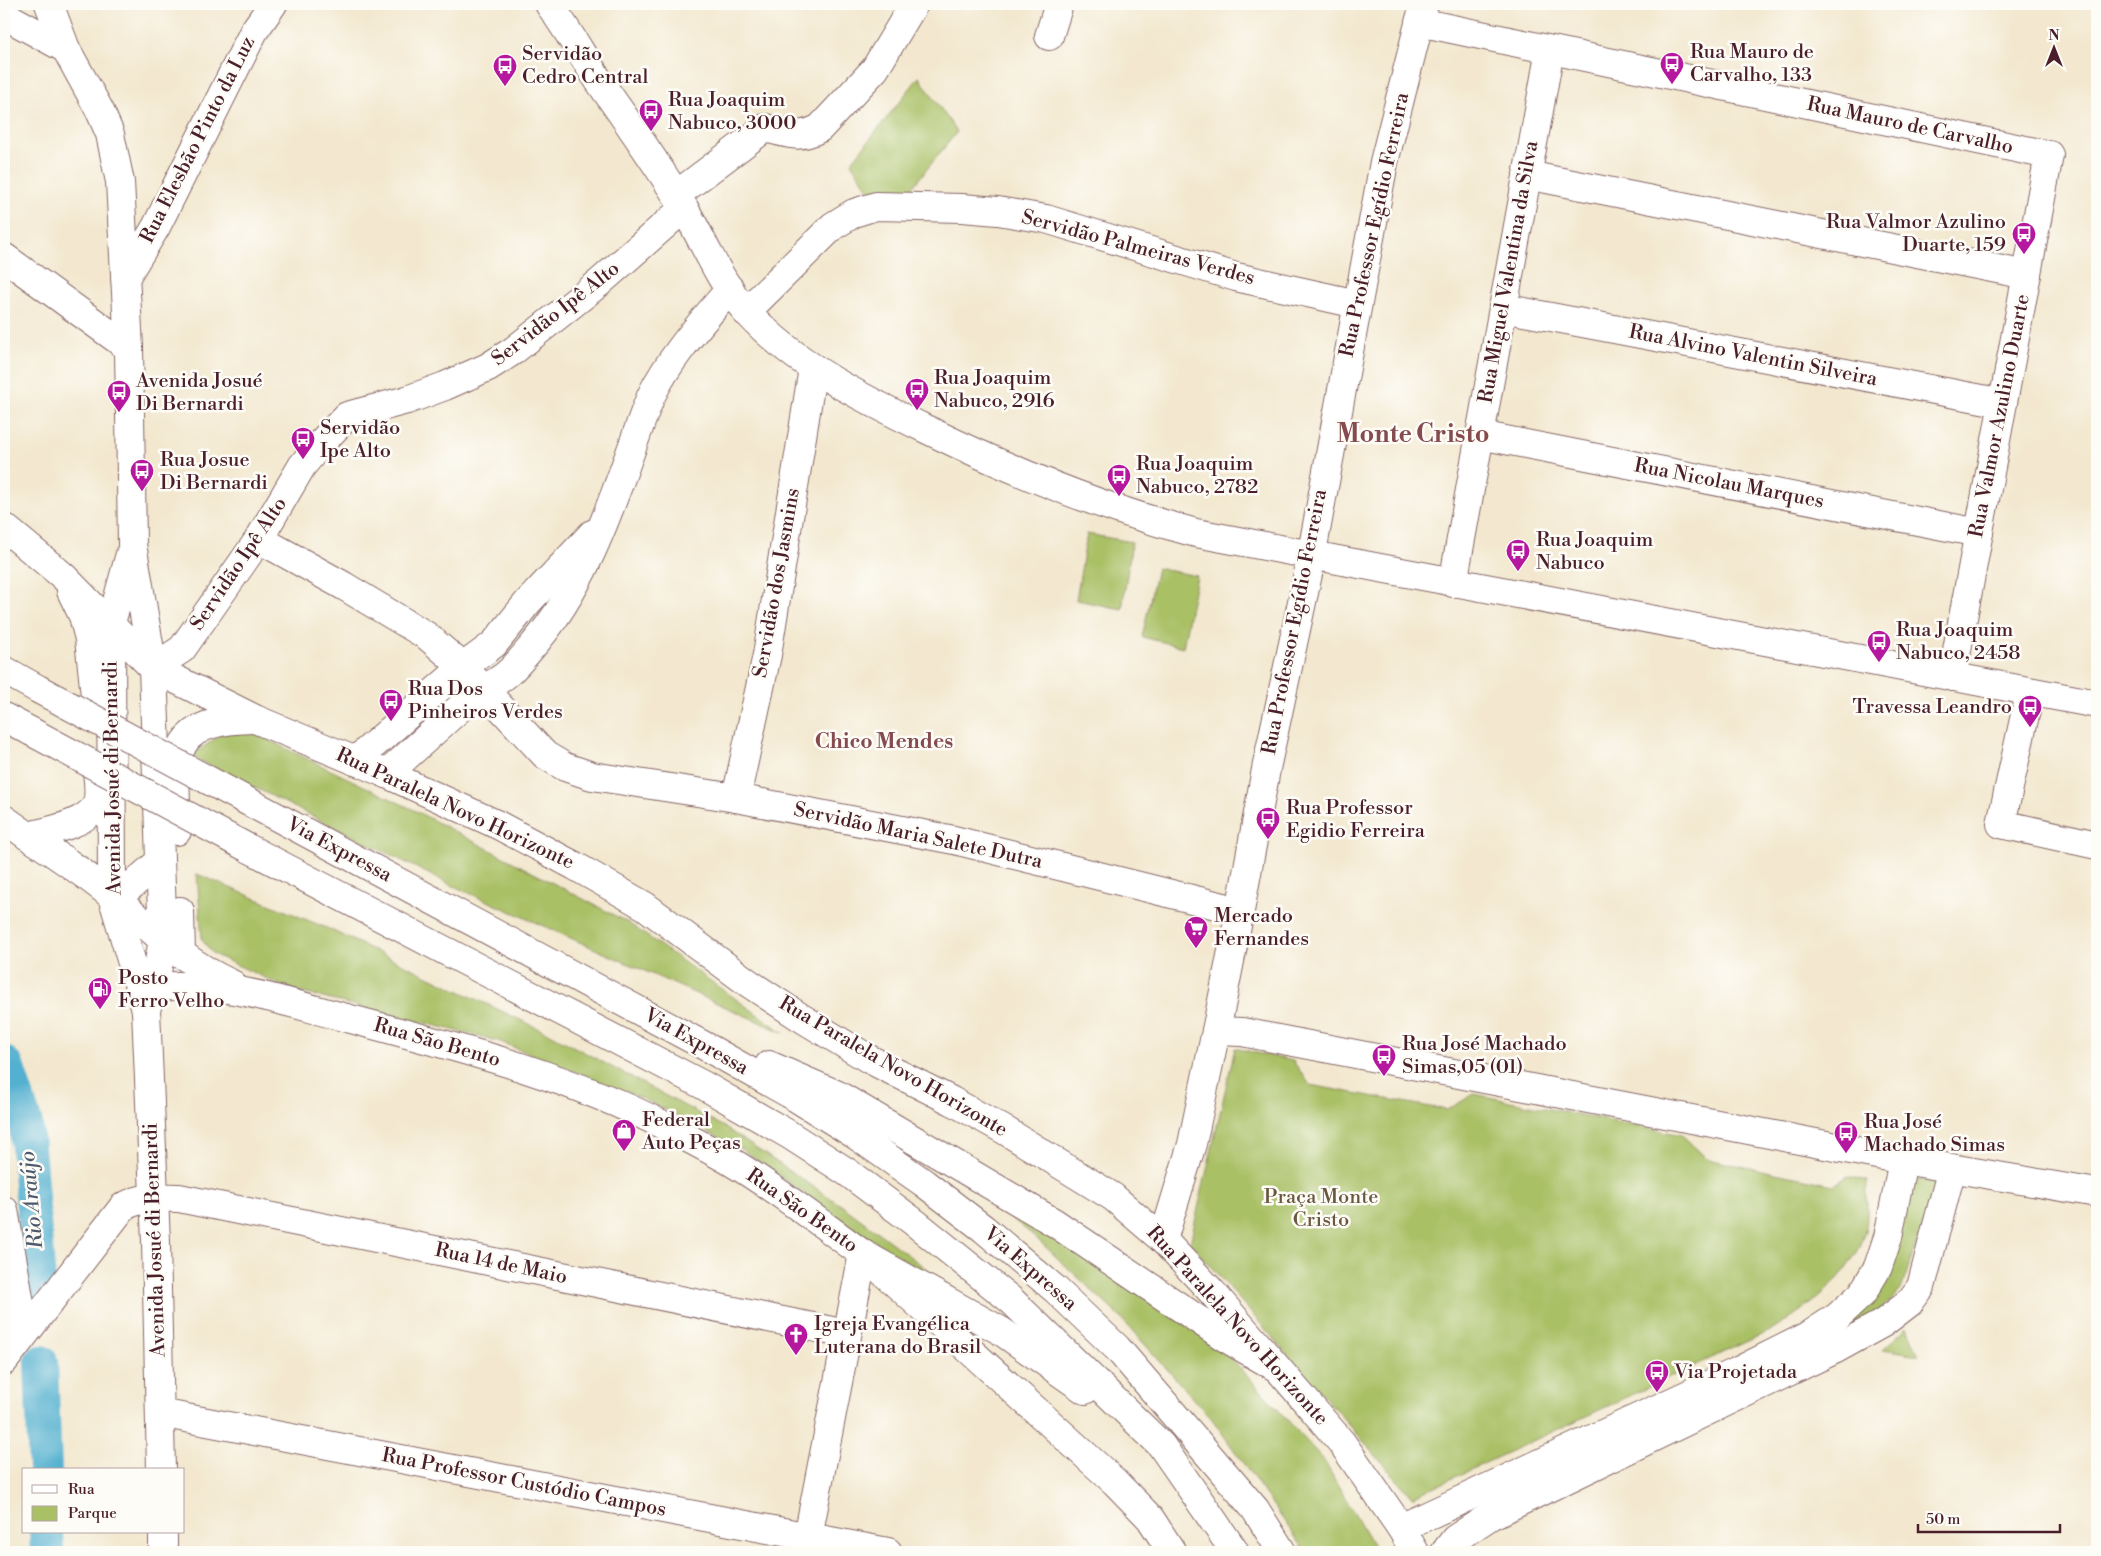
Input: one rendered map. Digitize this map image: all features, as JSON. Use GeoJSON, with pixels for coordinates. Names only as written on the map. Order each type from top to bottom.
{"type":"FeatureCollection","features":[{"type":"Feature","properties":{"kind":"main road","name":"Avenida Josué di Bernardi"},"geometry":{"type":"LineString","coordinates":[[49,4],[66,49],[100,111],[110,134],[117,158],[120,182],[129,348],[132,544],[153,668],[160,862],[172,947],[150,999]]}},
{"type":"Feature","properties":{"kind":"main road","name":"Rua Elesbão Pinto da Luz"},"geometry":{"type":"LineString","coordinates":[[125,278],[156,227],[254,31],[273,4]]}},
{"type":"Feature","properties":{"kind":"main road"},"geometry":{"type":"LineString","coordinates":[[549,4],[680,202],[730,289],[746,312],[775,340],[813,368],[871,402],[947,439],[1112,509],[1196,533],[2097,704]]}},
{"type":"Feature","properties":{"kind":"main road","name":"Servidão Ipê Alto"},"geometry":{"type":"LineString","coordinates":[[110,683],[131,673],[153,668],[182,649],[259,539],[302,466],[321,442],[347,416],[407,400],[488,367],[513,351],[599,283],[680,202],[765,128],[798,136],[810,134],[820,128],[875,68],[914,4]]}},
{"type":"Feature","properties":{"kind":"main road"},"geometry":{"type":"LineString","coordinates":[[1049,36],[1059,4]]}},
{"type":"Feature","properties":{"kind":"main road","name":"Rua Mauro de Carvalho"},"geometry":{"type":"LineString","coordinates":[[1422,13],[1550,50],[2049,155]]}},
{"type":"Feature","properties":{"kind":"main road","name":"Rua Professor Egídio Ferreira"},"geometry":{"type":"LineString","coordinates":[[1163,1240],[1192,1144],[1216,1031],[1267,764],[1311,556],[1384,162],[1422,13]]}},
{"type":"Feature","properties":{"kind":"main road"},"geometry":{"type":"LineString","coordinates":[[4,15],[66,49]]}},
{"type":"Feature","properties":{"kind":"main road","name":"Rua Miguel Valentina da Silva"},"geometry":{"type":"LineString","coordinates":[[1453,583],[1550,50]]}},
{"type":"Feature","properties":{"kind":"main road","name":"Rua Valmor Azulino Duarte"},"geometry":{"type":"LineString","coordinates":[[1952,677],[2049,155]]}},
{"type":"Feature","properties":{"kind":"main road"},"geometry":{"type":"LineString","coordinates":[[1527,175],[2027,275]]}},
{"type":"Feature","properties":{"kind":"main road","name":"Servidão Palmeiras Verdes"},"geometry":{"type":"LineString","coordinates":[[746,312],[833,226],[854,213],[876,206],[928,206],[971,209],[1046,219],[1236,277],[1357,304]]}},
{"type":"Feature","properties":{"kind":"main road"},"geometry":{"type":"LineString","coordinates":[[4,257],[129,348]]}},
{"type":"Feature","properties":{"kind":"main road"},"geometry":{"type":"LineString","coordinates":[[387,774],[482,688],[498,682],[509,674],[560,612],[574,589],[606,521],[652,395],[690,335],[730,289]]}},
{"type":"Feature","properties":{"kind":"main road","name":"Rua Alvino Valentin Silveira"},"geometry":{"type":"LineString","coordinates":[[1503,308],[2003,403]]}},
{"type":"Feature","properties":{"kind":"main road","name":"Servidão dos Jasmins"},"geometry":{"type":"LineString","coordinates":[[736,798],[767,655],[813,368]]}},
{"type":"Feature","properties":{"kind":"main road","name":"Rua Nicolau Marques"},"geometry":{"type":"LineString","coordinates":[[1480,435],[1979,533]]}},
{"type":"Feature","properties":{"kind":"main road"},"geometry":{"type":"LineString","coordinates":[[355,761],[463,668],[494,644],[528,602],[606,521]]}},
{"type":"Feature","properties":{"kind":"main road"},"geometry":{"type":"LineString","coordinates":[[4,527],[63,576],[153,668]]}},
{"type":"Feature","properties":{"kind":"main road","name":"Servidão Maria Salete Dutra"},"geometry":{"type":"LineString","coordinates":[[259,539],[406,622],[427,636],[463,668],[544,755],[565,767],[592,776],[736,798],[954,840],[1240,911]]}},
{"type":"Feature","properties":{"kind":"main road","name":"Avenida Josué di Bernardi"},"geometry":{"type":"LineString","coordinates":[[132,544],[111,623],[112,896],[150,999],[161,1468]]}},
{"type":"Feature","properties":{"kind":"main road"},"geometry":{"type":"LineString","coordinates":[[63,576],[99,591],[120,592]]}},
{"type":"Feature","properties":{"kind":"main road"},"geometry":{"type":"LineString","coordinates":[[28,836],[79,821],[91,813],[97,803],[95,697],[89,639],[84,616],[63,576]]}},
{"type":"Feature","properties":{"kind":"main road","name":"Rua Paralela Novo Horizonte"},"geometry":{"type":"LineString","coordinates":[[153,668],[255,719],[387,774],[498,825],[625,894],[645,906],[747,982],[800,1017],[869,1059],[1006,1131],[1125,1207],[1163,1240],[1212,1292],[1342,1443],[1401,1528],[1415,1552]]}},
{"type":"Feature","properties":{"kind":"main road","name":"Via Expressa"},"geometry":{"type":"LineString","coordinates":[[4,670],[703,1045],[790,1094],[857,1136],[984,1228],[1056,1290],[1117,1348],[1256,1509],[1282,1552]]}},
{"type":"Feature","properties":{"kind":"main road"},"geometry":{"type":"LineString","coordinates":[[2030,692],[2001,824],[2097,845]]}},
{"type":"Feature","properties":{"kind":"main road","name":"Via Expressa"},"geometry":{"type":"LineString","coordinates":[[4,717],[248,848],[703,1086],[788,1134],[847,1172],[914,1222],[1011,1300],[1162,1445],[1235,1552]]}},
{"type":"Feature","properties":{"kind":"main road"},"geometry":{"type":"LineString","coordinates":[[172,947],[176,765],[181,747],[199,728],[222,720],[255,719]]}},
{"type":"Feature","properties":{"kind":"main road","name":"Rua São Bento"},"geometry":{"type":"LineString","coordinates":[[4,819],[88,876],[172,947],[218,978],[254,994]]}},
{"type":"Feature","properties":{"kind":"main road"},"geometry":{"type":"LineString","coordinates":[[112,896],[138,881],[160,862]]}},
{"type":"Feature","properties":{"kind":"main road","name":"Rua São Bento"},"geometry":{"type":"LineString","coordinates":[[150,999],[186,985],[254,994],[442,1043],[518,1066],[576,1087],[663,1125],[742,1168],[863,1254],[1115,1482],[1150,1518],[1172,1552]]}},
{"type":"Feature","properties":{"kind":"main road"},"geometry":{"type":"LineString","coordinates":[[1216,1031],[1242,1032],[1904,1160],[2097,1193]]}},
{"type":"Feature","properties":{"kind":"main road"},"geometry":{"type":"LineString","coordinates":[[703,1045],[771,1065],[838,1095],[1055,1223],[1216,1331],[1278,1368]]}},
{"type":"Feature","properties":{"kind":"main road"},"geometry":{"type":"LineString","coordinates":[[1445,1552],[1485,1504],[1808,1336],[1837,1317],[1862,1294],[1878,1267],[1888,1237],[1904,1160]]}},
{"type":"Feature","properties":{"kind":"main road"},"geometry":{"type":"LineString","coordinates":[[1401,1528],[1485,1504],[1731,1402],[1884,1323],[1909,1303],[1921,1287],[1952,1168]]}},
{"type":"Feature","properties":{"kind":"main road","name":"Rua 14 de Maio"},"geometry":{"type":"LineString","coordinates":[[4,1361],[123,1207],[136,1200],[154,1197],[179,1198],[847,1334]]}},
{"type":"Feature","properties":{"kind":"main road"},"geometry":{"type":"LineString","coordinates":[[4,1210],[25,1333]]}},
{"type":"Feature","properties":{"kind":"main road"},"geometry":{"type":"LineString","coordinates":[[806,1545],[863,1254],[1001,1331],[1162,1445]]}},
{"type":"Feature","properties":{"kind":"main road","name":"Rua Professor Custódio Campos"},"geometry":{"type":"LineString","coordinates":[[160,1413],[806,1545],[888,1552]]}},
{"type":"Feature","properties":{"kind":"main road"},"geometry":{"type":"LineString","coordinates":[[162,1534],[163,1552]]}},
{"type":"Feature","properties":{"kind":"green space"},"geometry":{"type":"Polygon","coordinates":[[[919,77],[957,132],[902,200],[876,200],[851,163],[919,77]]]}},
{"type":"Feature","properties":{"kind":"green space"},"geometry":{"type":"Polygon","coordinates":[[[1087,534],[1132,542],[1122,609],[1076,600],[1087,534]]]}},
{"type":"Feature","properties":{"kind":"green space"},"geometry":{"type":"Polygon","coordinates":[[[1157,568],[1197,576],[1183,647],[1142,637],[1157,568]]]}},
{"type":"Feature","properties":{"kind":"green space"},"geometry":{"type":"Polygon","coordinates":[[[245,729],[412,809],[627,922],[784,1033],[449,884],[191,756],[221,734],[245,729]]]}},
{"type":"Feature","properties":{"kind":"green space"},"geometry":{"type":"Polygon","coordinates":[[[197,874],[329,929],[552,1035],[724,1127],[844,1207],[956,1291],[853,1229],[743,1150],[646,1100],[498,1041],[291,990],[213,954],[202,940],[197,874]]]}},
{"type":"Feature","properties":{"kind":"green space","name":"Praça Monte Cristo"},"geometry":{"type":"Polygon","coordinates":[[[1235,1048],[1293,1061],[1310,1085],[1447,1110],[1474,1094],[1682,1135],[1707,1159],[1834,1185],[1848,1176],[1867,1181],[1865,1231],[1850,1263],[1841,1276],[1817,1298],[1776,1328],[1412,1497],[1190,1243],[1235,1048]]]}},
{"type":"Feature","properties":{"kind":"green space"},"geometry":{"type":"Polygon","coordinates":[[[933,1159],[1222,1348],[1323,1459],[1376,1552],[1306,1552],[1212,1419],[1120,1317],[1035,1237],[933,1159]]]}},
{"type":"Feature","properties":{"kind":"green space"},"geometry":{"type":"Polygon","coordinates":[[[1914,1179],[1937,1182],[1901,1290],[1880,1312],[1831,1339],[1905,1188],[1914,1179]]]}},
{"type":"Feature","properties":{"kind":"green space"},"geometry":{"type":"Polygon","coordinates":[[[1907,1327],[1919,1355],[1883,1349],[1907,1327]]]}},
{"type":"Feature","properties":{"kind":"waterway","name":"Rio Araújo"},"geometry":{"type":"LineString","coordinates":[[4,1063],[7,1066],[26,1124],[39,1282]]}},
{"type":"Feature","properties":{"kind":"waterway","name":"Rio Araújo"},"geometry":{"type":"LineString","coordinates":[[41,1362],[45,1468]]}},
{"type":"Feature","properties":{"kind":"waterway","name":"Rio Araújo"},"geometry":{"type":"LineString","coordinates":[[46,1534],[47,1552]]}},
{"type":"Feature","properties":{"kind":"place","name":"Rua Mauro de Carvalho, 133"},"geometry":{"type":"Point","coordinates":[1672,85]}},
{"type":"Feature","properties":{"kind":"place","name":"Servidão Cedro Central"},"geometry":{"type":"Point","coordinates":[505,87]}},
{"type":"Feature","properties":{"kind":"place","name":"Rua Joaquim Nabuco, 3000"},"geometry":{"type":"Point","coordinates":[651,132]}},
{"type":"Feature","properties":{"kind":"place","name":"Rua Valmor Azulino Duarte, 159"},"geometry":{"type":"Point","coordinates":[2024,255]}},
{"type":"Feature","properties":{"kind":"place","name":"Rua Joaquim Nabuco, 2916"},"geometry":{"type":"Point","coordinates":[917,411]}},
{"type":"Feature","properties":{"kind":"place","name":"Avenida Josué Di Bernardi"},"geometry":{"type":"Point","coordinates":[119,413]}},
{"type":"Feature","properties":{"kind":"place","name":"Servidão Ipe Alto"},"geometry":{"type":"Point","coordinates":[303,460]}},
{"type":"Feature","properties":{"kind":"place","name":"Rua Josue Di Bernardi"},"geometry":{"type":"Point","coordinates":[142,492]}},
{"type":"Feature","properties":{"kind":"place","name":"Rua Joaquim Nabuco, 2782"},"geometry":{"type":"Point","coordinates":[1119,497]}},
{"type":"Feature","properties":{"kind":"place","name":"Rua Joaquim Nabuco"},"geometry":{"type":"Point","coordinates":[1518,572]}},
{"type":"Feature","properties":{"kind":"place","name":"Rua Joaquim Nabuco, 2458"},"geometry":{"type":"Point","coordinates":[1879,663]}},
{"type":"Feature","properties":{"kind":"place","name":"Rua Dos Pinheiros Verdes"},"geometry":{"type":"Point","coordinates":[391,722]}},
{"type":"Feature","properties":{"kind":"place","name":"Travessa Leandro"},"geometry":{"type":"Point","coordinates":[2030,728]}},
{"type":"Feature","properties":{"kind":"place","name":"Rua Professor Egidio Ferreira"},"geometry":{"type":"Point","coordinates":[1268,840]}},
{"type":"Feature","properties":{"kind":"place","name":"Mercado Fernandes"},"geometry":{"type":"Point","coordinates":[1196,949]}},
{"type":"Feature","properties":{"kind":"place","name":"Posto Ferro Velho"},"geometry":{"type":"Point","coordinates":[100,1010]}},
{"type":"Feature","properties":{"kind":"place","name":"Rua José Machado Simas,05 (01)"},"geometry":{"type":"Point","coordinates":[1384,1077]}},
{"type":"Feature","properties":{"kind":"place","name":"Federal Auto Peças"},"geometry":{"type":"Point","coordinates":[624,1152]}},
{"type":"Feature","properties":{"kind":"place","name":"Rua José Machado Simas"},"geometry":{"type":"Point","coordinates":[1846,1154]}},
{"type":"Feature","properties":{"kind":"place","name":"Igreja Evangélica Luterana do Brasil"},"geometry":{"type":"Point","coordinates":[796,1356]}},
{"type":"Feature","properties":{"kind":"place","name":"Via Projetada"},"geometry":{"type":"Point","coordinates":[1657,1393]}},
{"type":"Feature","properties":{"kind":"district","name":"Monte Cristo"},"geometry":{"type":"Point","coordinates":[1413,434]}},
{"type":"Feature","properties":{"kind":"district","name":"Chico Mendes"},"geometry":{"type":"Point","coordinates":[884,742]}}]}
